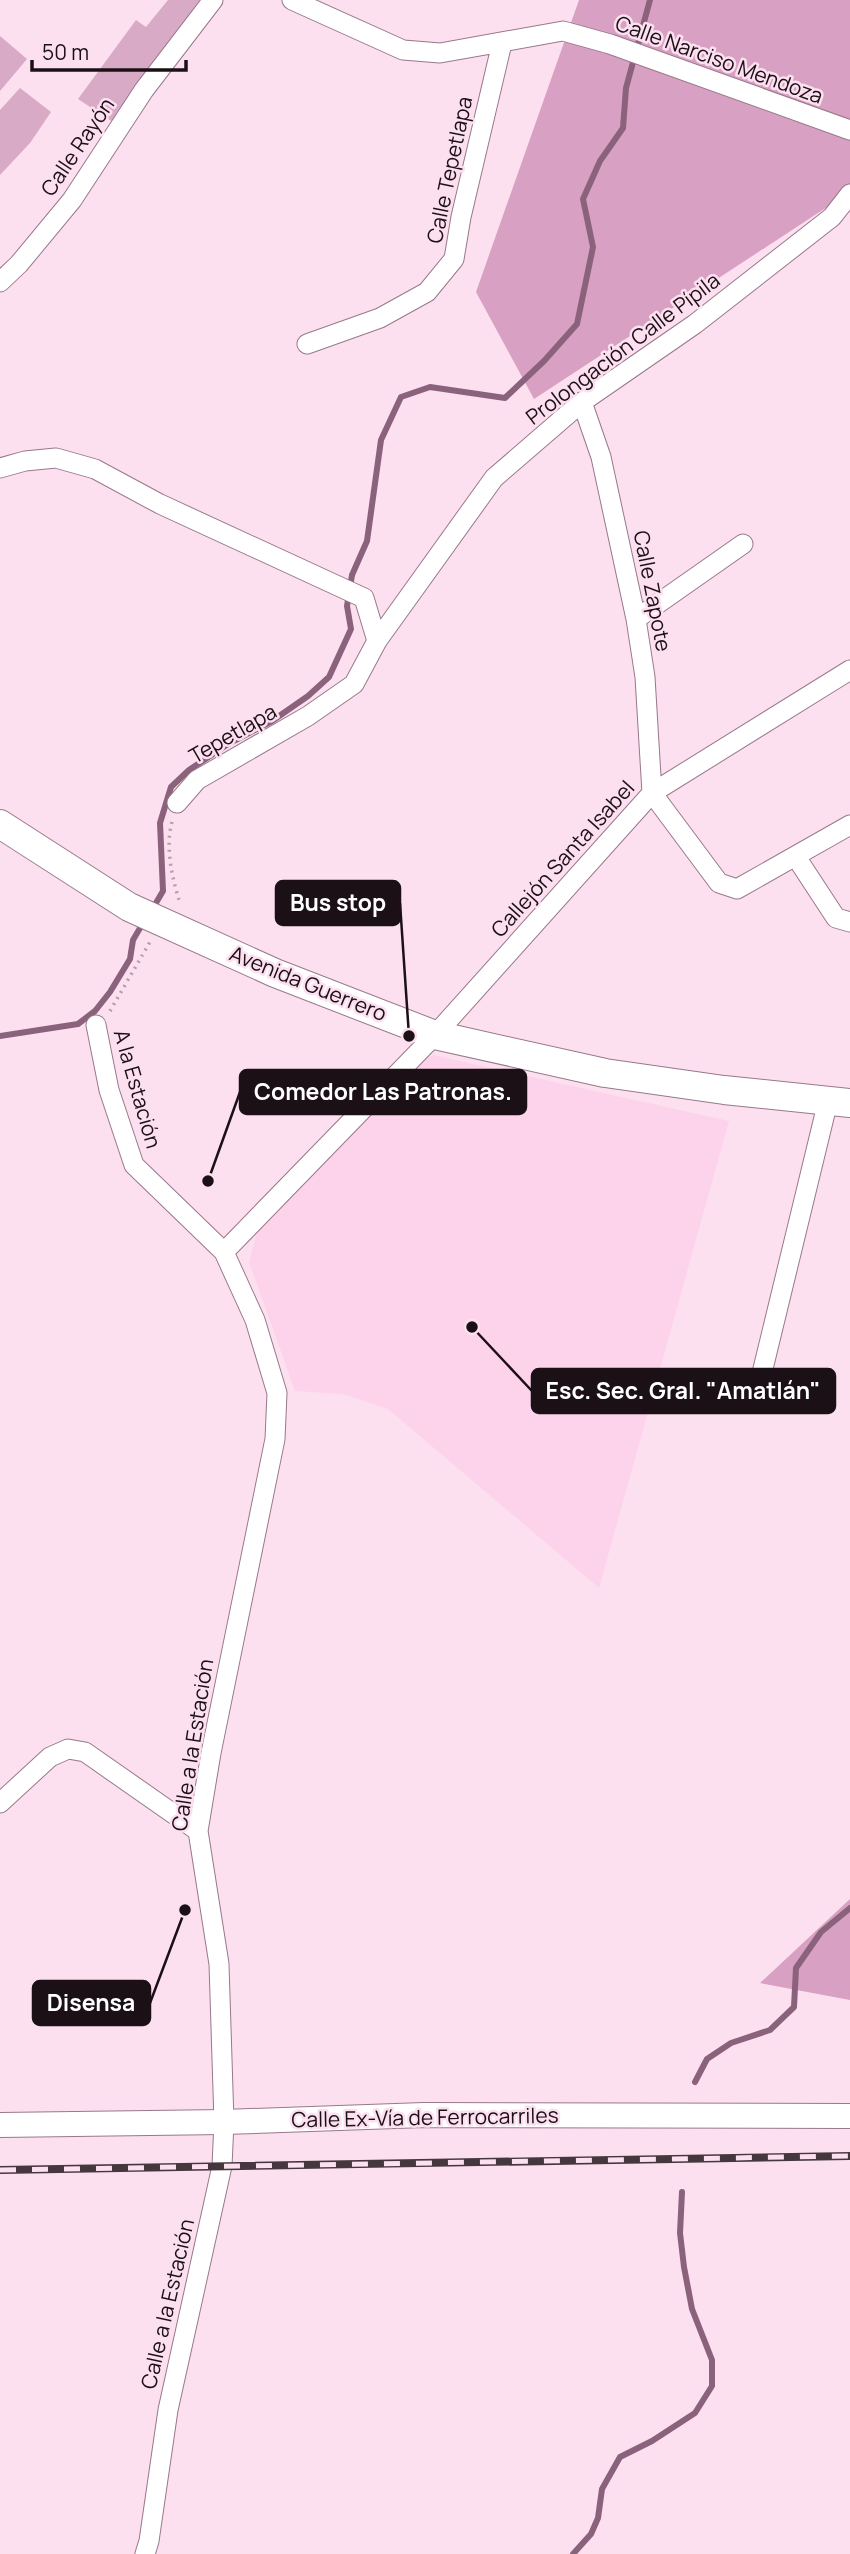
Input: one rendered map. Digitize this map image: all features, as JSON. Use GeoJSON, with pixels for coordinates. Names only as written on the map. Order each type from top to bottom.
{"type":"FeatureCollection","features":[{"type":"Feature","properties":{"kind":"main road","name":"Avenida Guerrero"},"geometry":{"type":"LineString","coordinates":[[0,824],[130,907],[275,973],[435,1035],[605,1073],[839,1102]]}},
{"type":"Feature","properties":{"kind":"street","name":"Calle Rayón"},"geometry":{"type":"LineString","coordinates":[[0,282],[19,264],[72,200],[144,90],[214,0]]}},
{"type":"Feature","properties":{"kind":"street","name":"Calle Narciso Mendoza"},"geometry":{"type":"LineString","coordinates":[[292,0],[403,50],[440,53],[563,31],[610,44],[850,130]]}},
{"type":"Feature","properties":{"kind":"street","name":"Calle Tepetlapa"},"geometry":{"type":"LineString","coordinates":[[307,344],[380,318],[427,292],[454,259],[461,217],[502,43]]}},
{"type":"Feature","properties":{"kind":"street","name":"Prolongación Calle Pípila"},"geometry":{"type":"LineString","coordinates":[[377,641],[494,478],[582,402],[695,324],[832,217],[850,194]]}},
{"type":"Feature","properties":{"kind":"street","name":"Calle Zapote"},"geometry":{"type":"LineString","coordinates":[[582,402],[601,457],[636,619],[645,677],[652,793]]}},
{"type":"Feature","properties":{"kind":"street"},"geometry":{"type":"LineString","coordinates":[[0,468],[25,461],[56,458],[95,469],[160,504],[364,598],[377,641]]}},
{"type":"Feature","properties":{"kind":"street"},"geometry":{"type":"LineString","coordinates":[[636,619],[743,544]]}},
{"type":"Feature","properties":{"kind":"street","name":"Tepetlapa"},"geometry":{"type":"LineString","coordinates":[[177,803],[197,780],[308,716],[354,684],[377,641]]}},
{"type":"Feature","properties":{"kind":"street","name":"Callejón Santa Isabel"},"geometry":{"type":"LineString","coordinates":[[435,1035],[652,793],[850,670]]}},
{"type":"Feature","properties":{"kind":"street"},"geometry":{"type":"LineString","coordinates":[[652,793],[719,883],[737,889],[850,825]]}},
{"type":"Feature","properties":{"kind":"street"},"geometry":{"type":"LineString","coordinates":[[796,857],[836,918],[850,922]]}},
{"type":"Feature","properties":{"kind":"street","name":"A la Estación"},"geometry":{"type":"LineString","coordinates":[[96,1025],[109,1090],[134,1165],[224,1252]]}},
{"type":"Feature","properties":{"kind":"street"},"geometry":{"type":"LineString","coordinates":[[224,1252],[435,1035]]}},
{"type":"Feature","properties":{"kind":"street"},"geometry":{"type":"LineString","coordinates":[[761,1377],[839,1102]]}},
{"type":"Feature","properties":{"kind":"street","name":"Calle a la Estación"},"geometry":{"type":"LineString","coordinates":[[145,2554],[168,2410],[222,2166],[224,2122],[219,1964],[198,1831],[211,1753],[275,1439],[278,1393],[255,1320],[224,1252]]}},
{"type":"Feature","properties":{"kind":"street"},"geometry":{"type":"LineString","coordinates":[[0,1803],[50,1757],[68,1749],[85,1752],[198,1831]]}},
{"type":"Feature","properties":{"kind":"street","name":"Calle Ex-Vía de Ferrocarriles"},"geometry":{"type":"LineString","coordinates":[[0,2125],[224,2122],[424,2115],[850,2116]]}},
{"type":"Feature","properties":{"kind":"path"},"geometry":{"type":"LineString","coordinates":[[177,803],[168,835],[173,878],[190,934]]}},
{"type":"Feature","properties":{"kind":"path","name":"A la Estación"},"geometry":{"type":"LineString","coordinates":[[96,1025],[107,1016],[161,922]]}},
{"type":"Feature","properties":{"kind":"shaded area"},"geometry":{"type":"Polygon","coordinates":[[[168,0],[203,0],[116,124],[78,99],[136,20],[146,27],[168,0]]]}},
{"type":"Feature","properties":{"kind":"shaded area"},"geometry":{"type":"Polygon","coordinates":[[[579,0],[850,0],[850,192],[534,399],[476,292],[579,0]]]}},
{"type":"Feature","properties":{"kind":"shaded area"},"geometry":{"type":"Polygon","coordinates":[[[0,36],[27,59],[0,91],[0,36]]]}},
{"type":"Feature","properties":{"kind":"shaded area"},"geometry":{"type":"Polygon","coordinates":[[[20,88],[51,112],[30,143],[0,175],[0,110],[20,88]]]}},
{"type":"Feature","properties":{"kind":"shaded area"},"geometry":{"type":"Polygon","coordinates":[[[433,1055],[729,1121],[599,1588],[388,1409],[343,1394],[295,1391],[249,1262],[258,1229],[419,1061],[433,1055]]]}},
{"type":"Feature","properties":{"kind":"shaded area"},"geometry":{"type":"Polygon","coordinates":[[[850,1899],[850,2000],[760,1983],[850,1899]]]}},
{"type":"Feature","properties":{"kind":"waterway"},"geometry":{"type":"LineString","coordinates":[[153,908],[163,891],[160,823],[171,787],[189,770],[228,744],[272,721],[308,696],[329,677],[351,629],[347,606],[352,575],[367,541],[381,440],[401,397],[430,387],[505,398],[544,361],[577,324],[593,247],[583,199],[600,161],[623,128],[626,88],[650,0]]}},
{"type":"Feature","properties":{"kind":"waterway"},"geometry":{"type":"LineString","coordinates":[[0,1036],[78,1024],[95,1011],[130,959],[133,940],[143,923]]}},
{"type":"Feature","properties":{"kind":"waterway"},"geometry":{"type":"LineString","coordinates":[[695,2082],[707,2059],[731,2043],[770,2030],[794,2007],[796,1968],[821,1932],[850,1908]]}},
{"type":"Feature","properties":{"kind":"waterway"},"geometry":{"type":"LineString","coordinates":[[573,2554],[591,2534],[598,2518],[602,2489],[620,2457],[652,2441],[695,2413],[712,2386],[712,2360],[692,2309],[684,2267],[680,2233],[682,2192]]}},
{"type":"Feature","properties":{"kind":"railway"},"geometry":{"type":"LineString","coordinates":[[0,2170],[850,2156]]}},
{"type":"Feature","properties":{"kind":"place","name":"Bus stop"},"geometry":{"type":"Point","coordinates":[409,1036]}},
{"type":"Feature","properties":{"kind":"place","name":"Comedor Las Patronas."},"geometry":{"type":"Point","coordinates":[208,1181]}},
{"type":"Feature","properties":{"kind":"place","name":"Esc. Sec. Gral. \"Amatlán\""},"geometry":{"type":"Point","coordinates":[472,1327]}},
{"type":"Feature","properties":{"kind":"place","name":"Disensa"},"geometry":{"type":"Point","coordinates":[185,1910]}}]}
